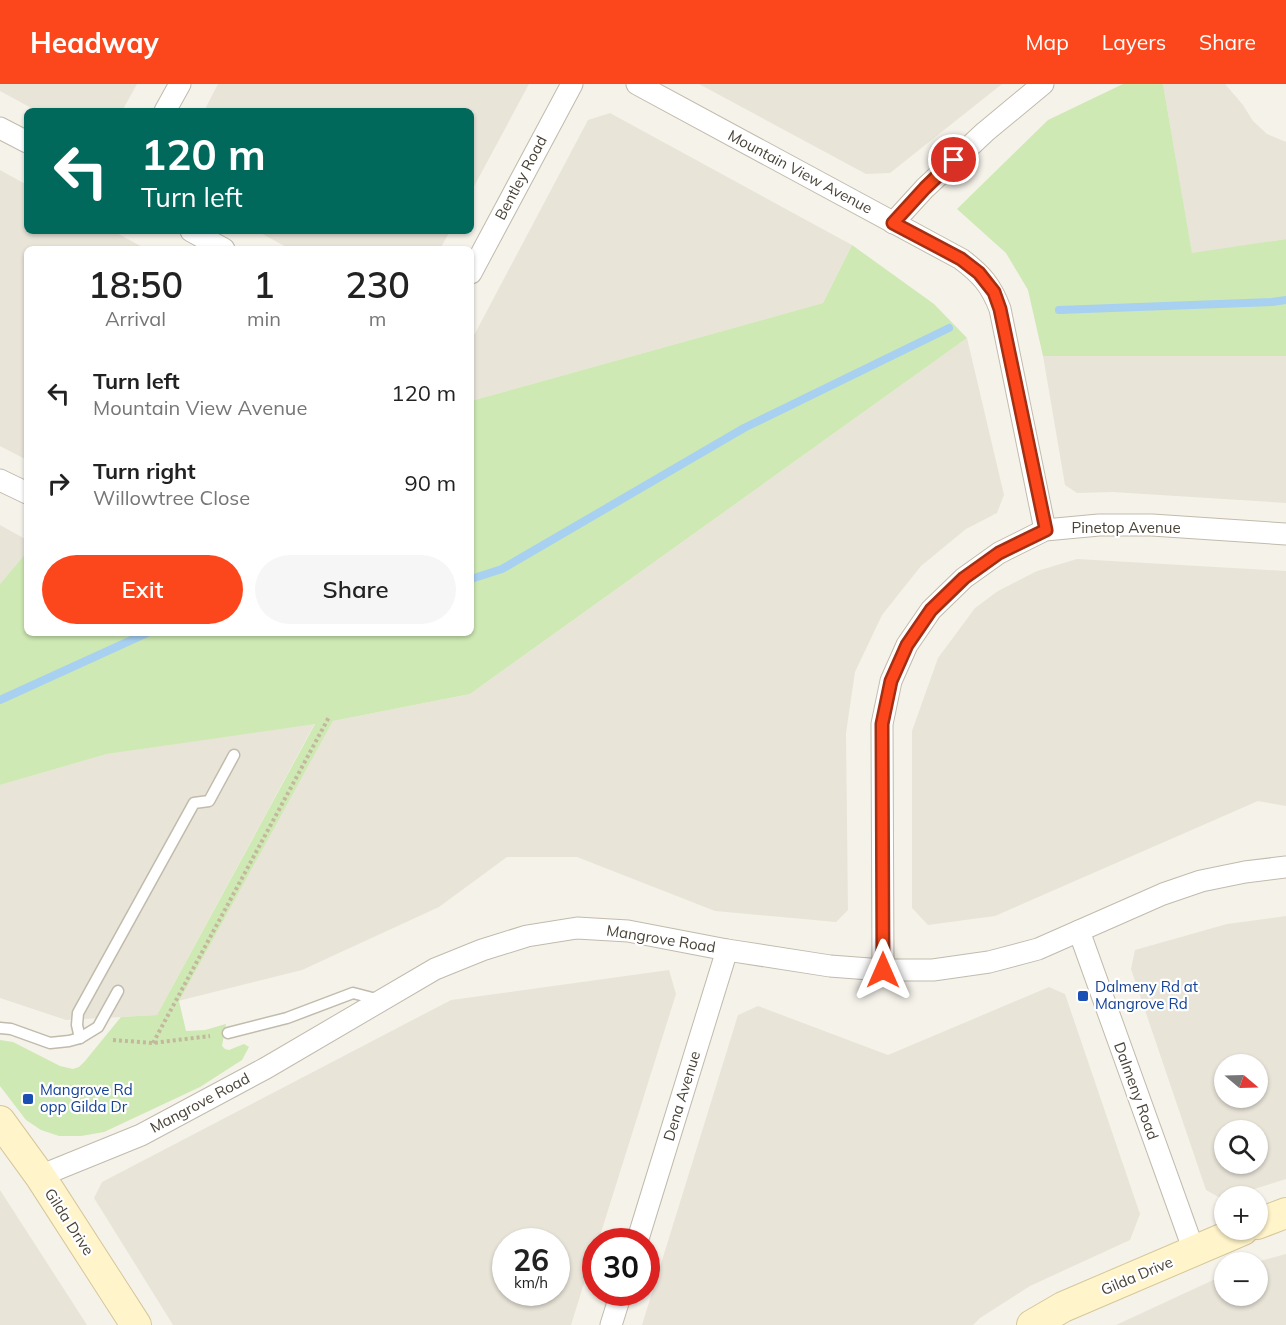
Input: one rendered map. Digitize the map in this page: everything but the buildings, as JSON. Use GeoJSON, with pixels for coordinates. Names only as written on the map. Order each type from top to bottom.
{"type":"FeatureCollection","features":[{"type":"Feature","properties":{"kind":"street"},"geometry":{"type":"LineString","coordinates":[[167,108],[180,84]]}},
{"type":"Feature","properties":{"kind":"street","name":"Bentley Road"},"geometry":{"type":"LineString","coordinates":[[474,267],[572,84]]}},
{"type":"Feature","properties":{"kind":"street","name":"Mountain View Avenue"},"geometry":{"type":"LineString","coordinates":[[637,84],[961,259],[979,273],[994,292],[1000,309],[1046,530]]}},
{"type":"Feature","properties":{"kind":"street"},"geometry":{"type":"LineString","coordinates":[[893,223],[925,188],[985,132],[1043,84]]}},
{"type":"Feature","properties":{"kind":"street"},"geometry":{"type":"LineString","coordinates":[[0,128],[24,140]]}},
{"type":"Feature","properties":{"kind":"street"},"geometry":{"type":"LineString","coordinates":[[196,234],[218,246]]}},
{"type":"Feature","properties":{"kind":"street"},"geometry":{"type":"LineString","coordinates":[[0,480],[24,492]]}},
{"type":"Feature","properties":{"kind":"street","name":"Pinetop Avenue"},"geometry":{"type":"LineString","coordinates":[[883,970],[882,724],[891,681],[907,645],[931,610],[964,578],[999,553],[1046,530],[1099,525],[1152,525],[1286,534]]}},
{"type":"Feature","properties":{"kind":"street","name":"Mangrove Road"},"geometry":{"type":"LineString","coordinates":[[40,1176],[141,1135],[266,1068],[435,969],[482,950],[527,936],[577,928],[628,931],[727,950],[830,966],[883,970],[933,970],[989,962],[1038,949],[1163,894],[1201,881],[1286,867]]}},
{"type":"Feature","properties":{"kind":"street","name":"Dalmeny Road"},"geometry":{"type":"LineString","coordinates":[[1079,932],[1194,1251]]}},
{"type":"Feature","properties":{"kind":"street","name":"Dena Avenue"},"geometry":{"type":"LineString","coordinates":[[641,1228],[727,950]]}},
{"type":"Feature","properties":{"kind":"street","name":"Gilda Drive"},"geometry":{"type":"LineString","coordinates":[[0,1121],[40,1176],[136,1325]]}},
{"type":"Feature","properties":{"kind":"street"},"geometry":{"type":"LineString","coordinates":[[1268,1220],[1286,1213]]}},
{"type":"Feature","properties":{"kind":"street","name":"Gilda Drive"},"geometry":{"type":"LineString","coordinates":[[1032,1325],[1063,1307],[1220,1240]]}},
{"type":"Feature","properties":{"kind":"street"},"geometry":{"type":"LineString","coordinates":[[611,1325],[617,1306]]}},
{"type":"Feature","properties":{"kind":"lane"},"geometry":{"type":"LineString","coordinates":[[80,1038],[77,1026],[78,1013],[194,803],[209,801],[234,755]]}},
{"type":"Feature","properties":{"kind":"lane"},"geometry":{"type":"LineString","coordinates":[[0,1028],[11,1029],[50,1043],[80,1038],[98,1027],[117,991]]}},
{"type":"Feature","properties":{"kind":"lane"},"geometry":{"type":"LineString","coordinates":[[228,1033],[287,1018],[353,993],[381,1000]]}},
{"type":"Feature","properties":{"kind":"path"},"geometry":{"type":"LineString","coordinates":[[153,1043],[329,717]]}},
{"type":"Feature","properties":{"kind":"path"},"geometry":{"type":"LineString","coordinates":[[80,1038],[153,1043],[228,1033]]}},
{"type":"Feature","properties":{"kind":"shaded area"},"geometry":{"type":"Polygon","coordinates":[[[0,84],[137,84],[124,108],[31,108],[0,91],[0,84]]]}},
{"type":"Feature","properties":{"kind":"shaded area"},"geometry":{"type":"Polygon","coordinates":[[[218,84],[529,84],[474,186],[474,108],[206,108],[218,84]]]}},
{"type":"Feature","properties":{"kind":"shaded area"},"geometry":{"type":"Polygon","coordinates":[[[699,84],[1002,84],[890,173],[866,174],[699,84]]]}},
{"type":"Feature","properties":{"kind":"shaded area"},"geometry":{"type":"Polygon","coordinates":[[[1163,84],[1225,84],[1253,121],[1267,134],[1286,142],[1286,239],[1192,254],[1163,84]]]}},
{"type":"Feature","properties":{"kind":"shaded area"},"geometry":{"type":"Polygon","coordinates":[[[610,113],[852,245],[823,303],[474,400],[474,335],[588,120],[610,113]]]}},
{"type":"Feature","properties":{"kind":"shaded area"},"geometry":{"type":"Polygon","coordinates":[[[0,170],[24,183],[24,234],[118,234],[140,246],[24,246],[24,458],[0,446],[0,170]]]}},
{"type":"Feature","properties":{"kind":"shaded area"},"geometry":{"type":"Polygon","coordinates":[[[262,234],[448,234],[442,246],[284,246],[262,234]]]}},
{"type":"Feature","properties":{"kind":"shaded area"},"geometry":{"type":"Polygon","coordinates":[[[967,338],[1004,495],[997,513],[966,529],[921,566],[882,615],[855,672],[846,733],[848,910],[836,922],[715,911],[577,857],[507,857],[439,907],[302,970],[178,1001],[333,721],[470,694],[967,338]]]}},
{"type":"Feature","properties":{"kind":"shaded area"},"geometry":{"type":"Polygon","coordinates":[[[1043,356],[1286,356],[1286,503],[1112,492],[1077,493],[1065,485],[1043,356]]]}},
{"type":"Feature","properties":{"kind":"shaded area"},"geometry":{"type":"Polygon","coordinates":[[[0,525],[24,538],[24,556],[0,584],[0,525]]]}},
{"type":"Feature","properties":{"kind":"shaded area"},"geometry":{"type":"Polygon","coordinates":[[[1077,559],[1286,571],[1286,806],[1258,801],[995,916],[928,925],[912,908],[912,731],[938,658],[975,608],[998,591],[1037,571],[1077,559]]]}},
{"type":"Feature","properties":{"kind":"shaded area"},"geometry":{"type":"Polygon","coordinates":[[[315,723],[157,1015],[66,1020],[0,998],[0,785],[107,754],[315,723]]]}},
{"type":"Feature","properties":{"kind":"shaded area"},"geometry":{"type":"Polygon","coordinates":[[[1286,916],[1286,1179],[1264,1186],[1214,1186],[1214,1194],[1206,1190],[1131,969],[1135,950],[1227,924],[1286,916]]]}},
{"type":"Feature","properties":{"kind":"shaded area"},"geometry":{"type":"Polygon","coordinates":[[[669,970],[676,994],[602,1228],[582,1228],[582,1290],[571,1325],[173,1325],[94,1198],[102,1182],[451,1000],[669,970]]]}},
{"type":"Feature","properties":{"kind":"shaded area"},"geometry":{"type":"Polygon","coordinates":[[[1049,987],[1065,994],[1140,1214],[1130,1240],[1030,1286],[980,1318],[973,1325],[642,1325],[648,1306],[660,1306],[660,1267],[738,1015],[758,1006],[888,1055],[1049,987]]]}},
{"type":"Feature","properties":{"kind":"shaded area"},"geometry":{"type":"Polygon","coordinates":[[[0,1190],[87,1325],[0,1325],[0,1190]]]}},
{"type":"Feature","properties":{"kind":"shaded area"},"geometry":{"type":"Polygon","coordinates":[[[1286,1254],[1286,1325],[1116,1325],[1214,1280],[1214,1306],[1268,1306],[1268,1259],[1286,1254]]]}},
{"type":"Feature","properties":{"kind":"green space"},"geometry":{"type":"Polygon","coordinates":[[[1123,84],[1163,84],[1192,253],[1286,239],[1286,356],[1043,356],[1028,290],[1006,253],[957,209],[1048,120],[1123,84]]]}},
{"type":"Feature","properties":{"kind":"green space"},"geometry":{"type":"Polygon","coordinates":[[[852,245],[934,304],[967,338],[470,694],[333,721],[179,1001],[186,1031],[205,1030],[226,1024],[222,1046],[229,1050],[244,1044],[249,1047],[242,1060],[200,1087],[104,1132],[81,1136],[59,1136],[41,1130],[26,1120],[0,1086],[0,1040],[13,1042],[60,1066],[73,1069],[85,1061],[121,1017],[157,1015],[315,724],[107,754],[0,785],[0,584],[24,556],[24,636],[474,636],[474,400],[823,303],[852,245]]]}},
{"type":"Feature","properties":{"kind":"waterway"},"geometry":{"type":"LineString","coordinates":[[1059,310],[1286,300]]}},
{"type":"Feature","properties":{"kind":"waterway"},"geometry":{"type":"LineString","coordinates":[[474,578],[502,569],[744,428],[949,328]]}},
{"type":"Feature","properties":{"kind":"waterway"},"geometry":{"type":"LineString","coordinates":[[0,700],[140,636]]}},
{"type":"Feature","properties":{"kind":"place","name":"Dalmeny Rd at Mangrove Rd"},"geometry":{"type":"Point","coordinates":[1083,996]}},
{"type":"Feature","properties":{"kind":"place","name":"Mangrove Rd opp Gilda Dr"},"geometry":{"type":"Point","coordinates":[28,1099]}},
{"type":"Feature","properties":{"kind":"route"},"geometry":{"type":"LineString","coordinates":[[883,970],[882,724],[891,681],[907,645],[931,610],[964,578],[999,553],[1046,530],[1000,309],[994,292],[979,273],[961,259],[893,223],[954,160]]}}]}
